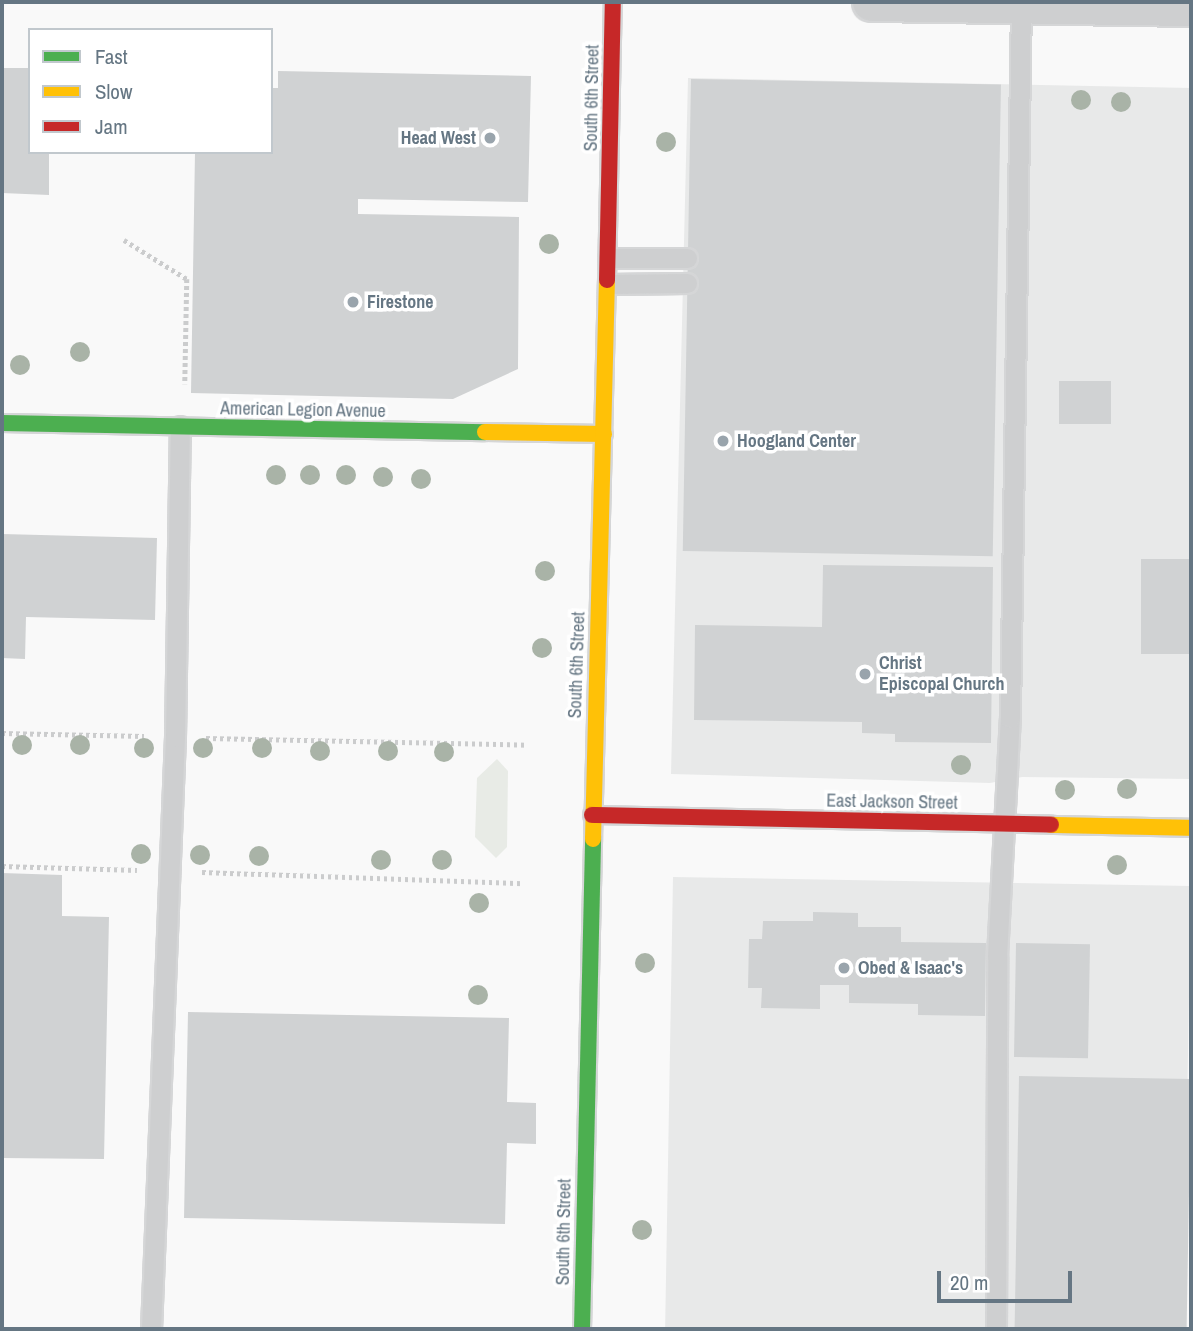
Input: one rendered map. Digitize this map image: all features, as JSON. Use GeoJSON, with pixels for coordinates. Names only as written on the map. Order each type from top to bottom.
{"type":"FeatureCollection","features":[{"type":"Feature","properties":{"kind":"main road","name":"South 6th Street"},"geometry":{"type":"LineString","coordinates":[[582,1329],[613,2]]}},
{"type":"Feature","properties":{"kind":"main road","name":"American Legion Avenue"},"geometry":{"type":"LineString","coordinates":[[2,423],[604,434]]}},
{"type":"Feature","properties":{"kind":"main road","name":"East Jackson Street"},"geometry":{"type":"LineString","coordinates":[[592,816],[1191,828]]}},
{"type":"Feature","properties":{"kind":"street"},"geometry":{"type":"LineString","coordinates":[[872,2],[1191,7]]}},
{"type":"Feature","properties":{"kind":"lane"},"geometry":{"type":"LineString","coordinates":[[996,1329],[1001,824],[1010,719],[1021,3]]}},
{"type":"Feature","properties":{"kind":"lane"},"geometry":{"type":"LineString","coordinates":[[608,258],[687,258]]}},
{"type":"Feature","properties":{"kind":"lane"},"geometry":{"type":"LineString","coordinates":[[608,284],[687,283]]}},
{"type":"Feature","properties":{"kind":"lane"},"geometry":{"type":"LineString","coordinates":[[151,1329],[175,737],[180,426]]}},
{"type":"Feature","properties":{"kind":"path"},"geometry":{"type":"LineString","coordinates":[[124,240],[187,279],[184,399]]}},
{"type":"Feature","properties":{"kind":"path"},"geometry":{"type":"LineString","coordinates":[[2,733],[527,745]]}},
{"type":"Feature","properties":{"kind":"path"},"geometry":{"type":"LineString","coordinates":[[2,866],[524,883]]}},
{"type":"Feature","properties":{"kind":"shaded area"},"geometry":{"type":"Polygon","coordinates":[[[688,78],[1191,88],[1191,779],[1022,777],[990,783],[671,774],[688,78]]]}},
{"type":"Feature","properties":{"kind":"shaded area"},"geometry":{"type":"Polygon","coordinates":[[[497,759],[508,771],[507,847],[496,858],[475,837],[477,778],[497,759]]]}},
{"type":"Feature","properties":{"kind":"shaded area"},"geometry":{"type":"Polygon","coordinates":[[[673,877],[1191,886],[1183,1329],[665,1329],[673,877]]]}},
{"type":"Feature","properties":{"kind":"building"},"geometry":{"type":"Polygon","coordinates":[[[2,68],[28,68],[28,154],[49,154],[49,195],[2,193],[2,68]]]}},
{"type":"Feature","properties":{"kind":"building"},"geometry":{"type":"Polygon","coordinates":[[[278,71],[531,76],[528,202],[358,199],[358,214],[519,217],[518,369],[453,399],[191,393],[195,154],[273,154],[273,88],[278,88],[278,71]]]}},
{"type":"Feature","properties":{"kind":"building"},"geometry":{"type":"Polygon","coordinates":[[[691,79],[1001,84],[993,556],[683,551],[691,79]]]}},
{"type":"Feature","properties":{"kind":"building"},"geometry":{"type":"Polygon","coordinates":[[[1059,381],[1111,381],[1111,424],[1059,424],[1059,381]]]}},
{"type":"Feature","properties":{"kind":"building"},"geometry":{"type":"Polygon","coordinates":[[[2,534],[157,538],[155,620],[26,617],[25,659],[2,658],[2,534]]]}},
{"type":"Feature","properties":{"kind":"building"},"geometry":{"type":"Polygon","coordinates":[[[1141,559],[1191,559],[1191,654],[1141,654],[1141,559]]]}},
{"type":"Feature","properties":{"kind":"building"},"geometry":{"type":"Polygon","coordinates":[[[823,565],[993,567],[991,743],[895,742],[895,734],[862,733],[862,722],[694,720],[695,625],[822,627],[823,565]]]}},
{"type":"Feature","properties":{"kind":"building"},"geometry":{"type":"Polygon","coordinates":[[[2,873],[62,875],[62,916],[109,917],[104,1159],[2,1158],[2,873]]]}},
{"type":"Feature","properties":{"kind":"building"},"geometry":{"type":"Polygon","coordinates":[[[813,912],[858,913],[858,927],[901,927],[901,942],[986,943],[985,1016],[918,1015],[918,1004],[849,1003],[849,985],[820,985],[820,1009],[761,1008],[762,988],[748,988],[749,939],[762,939],[763,921],[813,921],[813,912]]]}},
{"type":"Feature","properties":{"kind":"building"},"geometry":{"type":"Polygon","coordinates":[[[1016,943],[1090,944],[1088,1058],[1014,1057],[1016,943]]]}},
{"type":"Feature","properties":{"kind":"building"},"geometry":{"type":"Polygon","coordinates":[[[188,1012],[509,1018],[507,1102],[536,1103],[536,1144],[507,1143],[505,1224],[184,1218],[188,1012]]]}},
{"type":"Feature","properties":{"kind":"building"},"geometry":{"type":"Polygon","coordinates":[[[1019,1076],[1191,1079],[1187,1329],[1015,1329],[1019,1076]]]}},
{"type":"Feature","properties":{"kind":"traffic: fast"},"geometry":{"type":"LineString","coordinates":[[2,423],[485,432]]}},
{"type":"Feature","properties":{"kind":"traffic: fast"},"geometry":{"type":"LineString","coordinates":[[582,1329],[593,839]]}},
{"type":"Feature","properties":{"kind":"traffic: slow"},"geometry":{"type":"LineString","coordinates":[[593,839],[607,280]]}},
{"type":"Feature","properties":{"kind":"traffic: slow"},"geometry":{"type":"LineString","coordinates":[[485,432],[604,434]]}},
{"type":"Feature","properties":{"kind":"traffic: slow"},"geometry":{"type":"LineString","coordinates":[[1051,825],[1191,828]]}},
{"type":"Feature","properties":{"kind":"traffic: jam"},"geometry":{"type":"LineString","coordinates":[[607,280],[613,2]]}},
{"type":"Feature","properties":{"kind":"traffic: jam"},"geometry":{"type":"LineString","coordinates":[[592,815],[1051,825]]}},
{"type":"Feature","properties":{"kind":"place","name":"Head West"},"geometry":{"type":"Point","coordinates":[490,138]}},
{"type":"Feature","properties":{"kind":"place","name":"Firestone"},"geometry":{"type":"Point","coordinates":[353,302]}},
{"type":"Feature","properties":{"kind":"place","name":"Hoogland Center"},"geometry":{"type":"Point","coordinates":[723,441]}},
{"type":"Feature","properties":{"kind":"place","name":"Christ Episcopal Church"},"geometry":{"type":"Point","coordinates":[865,674]}},
{"type":"Feature","properties":{"kind":"place","name":"Obed & Isaac's"},"geometry":{"type":"Point","coordinates":[844,968]}}]}
